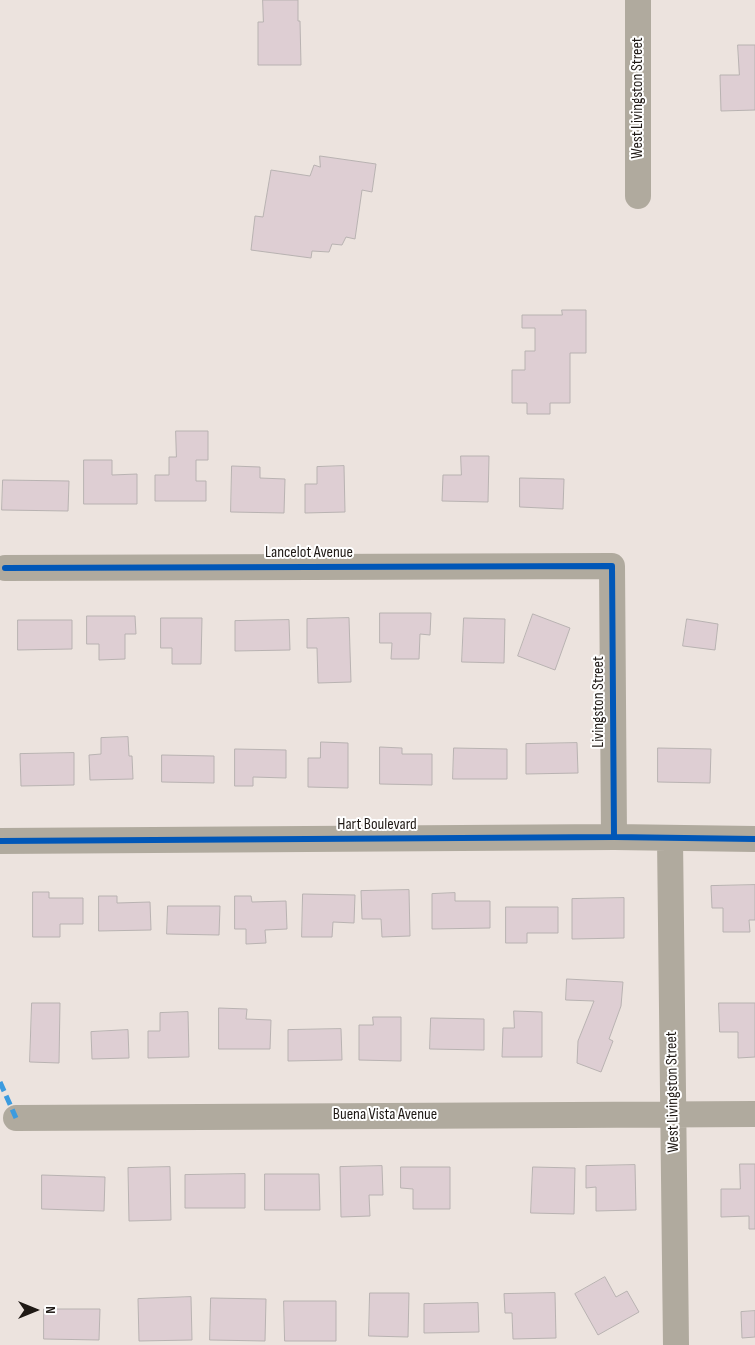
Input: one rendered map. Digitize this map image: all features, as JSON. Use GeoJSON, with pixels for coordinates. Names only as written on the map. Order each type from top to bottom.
{"type":"FeatureCollection","features":[{"type":"Feature","properties":{"kind":"street","name":"West Livingston Street"},"geometry":{"type":"LineString","coordinates":[[638,0],[638,196]]}},
{"type":"Feature","properties":{"kind":"street","name":"Lancelot Avenue"},"geometry":{"type":"LineString","coordinates":[[6,568],[612,566]]}},
{"type":"Feature","properties":{"kind":"street","name":"Livingston Street"},"geometry":{"type":"LineString","coordinates":[[612,566],[614,837]]}},
{"type":"Feature","properties":{"kind":"street","name":"Hart Boulevard"},"geometry":{"type":"LineString","coordinates":[[0,841],[614,837],[755,839]]}},
{"type":"Feature","properties":{"kind":"street","name":"West Livingston Street"},"geometry":{"type":"LineString","coordinates":[[670,839],[676,1345]]}},
{"type":"Feature","properties":{"kind":"street","name":"Buena Vista Avenue"},"geometry":{"type":"LineString","coordinates":[[16,1118],[755,1114]]}},
{"type":"Feature","properties":{"kind":"building"},"geometry":{"type":"Polygon","coordinates":[[[263,0],[298,0],[301,65],[258,65],[258,22],[263,22],[263,0]]]}},
{"type":"Feature","properties":{"kind":"building"},"geometry":{"type":"Polygon","coordinates":[[[738,45],[755,45],[755,110],[721,111],[720,75],[739,75],[738,45]]]}},
{"type":"Feature","properties":{"kind":"building"},"geometry":{"type":"Polygon","coordinates":[[[320,156],[376,164],[372,192],[362,190],[355,239],[346,237],[342,245],[332,244],[329,252],[312,251],[311,258],[251,250],[255,216],[263,217],[271,170],[310,176],[314,165],[320,167],[320,156]]]}},
{"type":"Feature","properties":{"kind":"building"},"geometry":{"type":"Polygon","coordinates":[[[562,310],[586,310],[586,353],[570,353],[570,403],[550,403],[550,414],[527,414],[527,403],[512,403],[512,370],[525,370],[525,351],[535,351],[535,328],[522,328],[522,315],[562,315],[562,310]]]}},
{"type":"Feature","properties":{"kind":"building"},"geometry":{"type":"Polygon","coordinates":[[[176,431],[208,431],[208,460],[196,460],[196,481],[206,481],[206,501],[155,501],[155,475],[169,475],[169,457],[176,457],[176,431]]]}},
{"type":"Feature","properties":{"kind":"building"},"geometry":{"type":"Polygon","coordinates":[[[461,456],[489,456],[488,502],[442,501],[443,475],[461,475],[461,456]]]}},
{"type":"Feature","properties":{"kind":"building"},"geometry":{"type":"Polygon","coordinates":[[[84,460],[112,460],[112,475],[137,474],[137,504],[84,504],[84,460]]]}},
{"type":"Feature","properties":{"kind":"building"},"geometry":{"type":"Polygon","coordinates":[[[232,466],[260,467],[260,478],[285,479],[284,513],[231,512],[232,466]]]}},
{"type":"Feature","properties":{"kind":"building"},"geometry":{"type":"Polygon","coordinates":[[[344,466],[345,512],[305,513],[305,484],[317,484],[317,467],[344,466]]]}},
{"type":"Feature","properties":{"kind":"building"},"geometry":{"type":"Polygon","coordinates":[[[520,478],[564,479],[563,509],[520,507],[520,478]]]}},
{"type":"Feature","properties":{"kind":"building"},"geometry":{"type":"Polygon","coordinates":[[[3,480],[69,481],[68,511],[2,510],[3,480]]]}},
{"type":"Feature","properties":{"kind":"building"},"geometry":{"type":"Polygon","coordinates":[[[380,613],[431,613],[430,635],[420,634],[419,659],[391,659],[392,643],[380,643],[380,613]]]}},
{"type":"Feature","properties":{"kind":"building"},"geometry":{"type":"Polygon","coordinates":[[[533,614],[570,628],[555,670],[518,656],[533,614]]]}},
{"type":"Feature","properties":{"kind":"building"},"geometry":{"type":"Polygon","coordinates":[[[87,616],[135,616],[136,634],[125,634],[125,659],[99,660],[99,644],[87,644],[87,616]]]}},
{"type":"Feature","properties":{"kind":"building"},"geometry":{"type":"Polygon","coordinates":[[[161,618],[202,618],[201,664],[172,664],[172,648],[161,648],[161,618]]]}},
{"type":"Feature","properties":{"kind":"building"},"geometry":{"type":"Polygon","coordinates":[[[349,618],[351,682],[318,683],[317,648],[307,648],[307,619],[349,618]]]}},
{"type":"Feature","properties":{"kind":"building"},"geometry":{"type":"Polygon","coordinates":[[[464,618],[505,619],[504,663],[462,662],[464,618]]]}},
{"type":"Feature","properties":{"kind":"building"},"geometry":{"type":"Polygon","coordinates":[[[687,619],[718,624],[715,650],[683,646],[687,619]]]}},
{"type":"Feature","properties":{"kind":"building"},"geometry":{"type":"Polygon","coordinates":[[[18,620],[72,620],[72,649],[18,650],[18,620]]]}},
{"type":"Feature","properties":{"kind":"building"},"geometry":{"type":"Polygon","coordinates":[[[289,620],[290,650],[235,651],[235,621],[289,620]]]}},
{"type":"Feature","properties":{"kind":"building"},"geometry":{"type":"Polygon","coordinates":[[[128,737],[129,756],[132,756],[133,779],[90,780],[89,755],[101,754],[101,738],[128,737]]]}},
{"type":"Feature","properties":{"kind":"building"},"geometry":{"type":"Polygon","coordinates":[[[321,742],[348,743],[348,788],[308,787],[308,758],[320,758],[321,742]]]}},
{"type":"Feature","properties":{"kind":"building"},"geometry":{"type":"Polygon","coordinates":[[[577,743],[578,773],[526,774],[526,744],[577,743]]]}},
{"type":"Feature","properties":{"kind":"building"},"geometry":{"type":"Polygon","coordinates":[[[380,747],[402,748],[402,754],[432,754],[432,785],[380,784],[380,747]]]}},
{"type":"Feature","properties":{"kind":"building"},"geometry":{"type":"Polygon","coordinates":[[[454,748],[507,749],[507,779],[453,779],[454,748]]]}},
{"type":"Feature","properties":{"kind":"building"},"geometry":{"type":"Polygon","coordinates":[[[658,748],[711,749],[710,783],[658,782],[658,748]]]}},
{"type":"Feature","properties":{"kind":"building"},"geometry":{"type":"Polygon","coordinates":[[[235,749],[286,750],[286,778],[253,777],[253,786],[235,786],[235,749]]]}},
{"type":"Feature","properties":{"kind":"building"},"geometry":{"type":"Polygon","coordinates":[[[74,753],[74,785],[21,786],[20,754],[74,753]]]}},
{"type":"Feature","properties":{"kind":"building"},"geometry":{"type":"Polygon","coordinates":[[[162,755],[214,756],[214,783],[162,782],[162,755]]]}},
{"type":"Feature","properties":{"kind":"building"},"geometry":{"type":"Polygon","coordinates":[[[755,885],[755,920],[749,920],[750,932],[723,932],[723,908],[712,908],[711,886],[755,885]]]}},
{"type":"Feature","properties":{"kind":"building"},"geometry":{"type":"Polygon","coordinates":[[[409,890],[410,936],[382,937],[381,919],[362,919],[361,891],[409,890]]]}},
{"type":"Feature","properties":{"kind":"building"},"geometry":{"type":"Polygon","coordinates":[[[33,892],[49,892],[49,898],[83,898],[83,924],[60,924],[60,937],[33,937],[33,892]]]}},
{"type":"Feature","properties":{"kind":"building"},"geometry":{"type":"Polygon","coordinates":[[[455,893],[455,901],[490,901],[490,928],[432,929],[432,894],[455,893]]]}},
{"type":"Feature","properties":{"kind":"building"},"geometry":{"type":"Polygon","coordinates":[[[303,894],[355,895],[354,923],[333,922],[332,937],[302,937],[303,894]]]}},
{"type":"Feature","properties":{"kind":"building"},"geometry":{"type":"Polygon","coordinates":[[[99,896],[117,896],[117,903],[150,902],[151,930],[99,931],[99,896]]]}},
{"type":"Feature","properties":{"kind":"building"},"geometry":{"type":"Polygon","coordinates":[[[235,896],[251,896],[252,902],[286,901],[287,929],[265,930],[266,943],[246,944],[246,929],[235,929],[235,896]]]}},
{"type":"Feature","properties":{"kind":"building"},"geometry":{"type":"Polygon","coordinates":[[[624,898],[624,938],[572,939],[572,899],[624,898]]]}},
{"type":"Feature","properties":{"kind":"building"},"geometry":{"type":"Polygon","coordinates":[[[168,906],[220,906],[219,935],[167,934],[168,906]]]}},
{"type":"Feature","properties":{"kind":"building"},"geometry":{"type":"Polygon","coordinates":[[[506,907],[558,907],[558,933],[527,933],[527,943],[506,943],[506,907]]]}},
{"type":"Feature","properties":{"kind":"building"},"geometry":{"type":"Polygon","coordinates":[[[567,979],[623,982],[621,1006],[609,1039],[613,1041],[601,1072],[577,1063],[578,1041],[594,1001],[566,1000],[567,979]]]}},
{"type":"Feature","properties":{"kind":"building"},"geometry":{"type":"Polygon","coordinates":[[[32,1003],[60,1003],[59,1063],[30,1062],[32,1003]]]}},
{"type":"Feature","properties":{"kind":"building"},"geometry":{"type":"Polygon","coordinates":[[[719,1003],[755,1003],[755,1057],[738,1058],[738,1032],[720,1032],[719,1003]]]}},
{"type":"Feature","properties":{"kind":"building"},"geometry":{"type":"Polygon","coordinates":[[[219,1008],[247,1009],[246,1019],[271,1020],[270,1049],[219,1049],[219,1008]]]}},
{"type":"Feature","properties":{"kind":"building"},"geometry":{"type":"Polygon","coordinates":[[[514,1011],[542,1012],[542,1057],[502,1057],[503,1028],[514,1028],[514,1011]]]}},
{"type":"Feature","properties":{"kind":"building"},"geometry":{"type":"Polygon","coordinates":[[[188,1012],[189,1057],[148,1058],[148,1031],[160,1031],[160,1013],[188,1012]]]}},
{"type":"Feature","properties":{"kind":"building"},"geometry":{"type":"Polygon","coordinates":[[[373,1017],[401,1017],[401,1061],[359,1060],[359,1025],[373,1025],[373,1017]]]}},
{"type":"Feature","properties":{"kind":"building"},"geometry":{"type":"Polygon","coordinates":[[[431,1018],[484,1019],[484,1050],[430,1049],[431,1018]]]}},
{"type":"Feature","properties":{"kind":"building"},"geometry":{"type":"Polygon","coordinates":[[[341,1029],[342,1060],[288,1061],[288,1030],[341,1029]]]}},
{"type":"Feature","properties":{"kind":"building"},"geometry":{"type":"Polygon","coordinates":[[[128,1030],[129,1058],[92,1059],[91,1032],[128,1030]]]}},
{"type":"Feature","properties":{"kind":"building"},"geometry":{"type":"Polygon","coordinates":[[[740,1164],[755,1164],[755,1229],[749,1229],[749,1216],[721,1217],[721,1189],[740,1189],[740,1164]]]}},
{"type":"Feature","properties":{"kind":"building"},"geometry":{"type":"Polygon","coordinates":[[[635,1165],[636,1210],[596,1211],[596,1187],[586,1188],[586,1166],[635,1165]]]}},
{"type":"Feature","properties":{"kind":"building"},"geometry":{"type":"Polygon","coordinates":[[[382,1166],[383,1195],[369,1195],[370,1216],[341,1217],[340,1167],[382,1166]]]}},
{"type":"Feature","properties":{"kind":"building"},"geometry":{"type":"Polygon","coordinates":[[[170,1167],[171,1220],[129,1221],[128,1168],[170,1167]]]}},
{"type":"Feature","properties":{"kind":"building"},"geometry":{"type":"Polygon","coordinates":[[[401,1167],[450,1167],[450,1209],[413,1209],[413,1189],[401,1188],[401,1167]]]}},
{"type":"Feature","properties":{"kind":"building"},"geometry":{"type":"Polygon","coordinates":[[[533,1167],[575,1168],[574,1214],[531,1213],[533,1167]]]}},
{"type":"Feature","properties":{"kind":"building"},"geometry":{"type":"Polygon","coordinates":[[[245,1174],[245,1208],[185,1208],[185,1175],[245,1174]]]}},
{"type":"Feature","properties":{"kind":"building"},"geometry":{"type":"Polygon","coordinates":[[[265,1174],[319,1174],[320,1210],[265,1210],[265,1174]]]}},
{"type":"Feature","properties":{"kind":"building"},"geometry":{"type":"Polygon","coordinates":[[[42,1175],[105,1177],[104,1211],[42,1209],[42,1175]]]}},
{"type":"Feature","properties":{"kind":"building"},"geometry":{"type":"Polygon","coordinates":[[[605,1277],[616,1297],[627,1291],[639,1312],[598,1335],[575,1294],[605,1277]]]}},
{"type":"Feature","properties":{"kind":"building"},"geometry":{"type":"Polygon","coordinates":[[[370,1293],[409,1293],[408,1337],[369,1336],[370,1293]]]}},
{"type":"Feature","properties":{"kind":"building"},"geometry":{"type":"Polygon","coordinates":[[[555,1293],[556,1338],[513,1339],[512,1313],[505,1313],[504,1294],[555,1293]]]}},
{"type":"Feature","properties":{"kind":"building"},"geometry":{"type":"Polygon","coordinates":[[[191,1297],[192,1340],[139,1341],[138,1299],[191,1297]]]}},
{"type":"Feature","properties":{"kind":"building"},"geometry":{"type":"Polygon","coordinates":[[[211,1298],[266,1299],[265,1341],[210,1340],[211,1298]]]}},
{"type":"Feature","properties":{"kind":"building"},"geometry":{"type":"Polygon","coordinates":[[[284,1301],[336,1301],[336,1341],[285,1341],[284,1301]]]}},
{"type":"Feature","properties":{"kind":"building"},"geometry":{"type":"Polygon","coordinates":[[[478,1303],[479,1332],[424,1333],[424,1304],[478,1303]]]}},
{"type":"Feature","properties":{"kind":"building"},"geometry":{"type":"Polygon","coordinates":[[[44,1309],[100,1309],[99,1340],[44,1339],[44,1309]]]}},
{"type":"Feature","properties":{"kind":"building"},"geometry":{"type":"Polygon","coordinates":[[[755,1311],[755,1337],[742,1338],[741,1312],[755,1311]]]}},
{"type":"Feature","properties":{"kind":"marked path"},"geometry":{"type":"LineString","coordinates":[[0,1082],[16,1118]]}},
{"type":"Feature","properties":{"kind":"cycle path"},"geometry":{"type":"LineString","coordinates":[[5,568],[612,566],[614,837]]}},
{"type":"Feature","properties":{"kind":"cycle path"},"geometry":{"type":"LineString","coordinates":[[0,841],[614,837],[755,839]]}}]}
